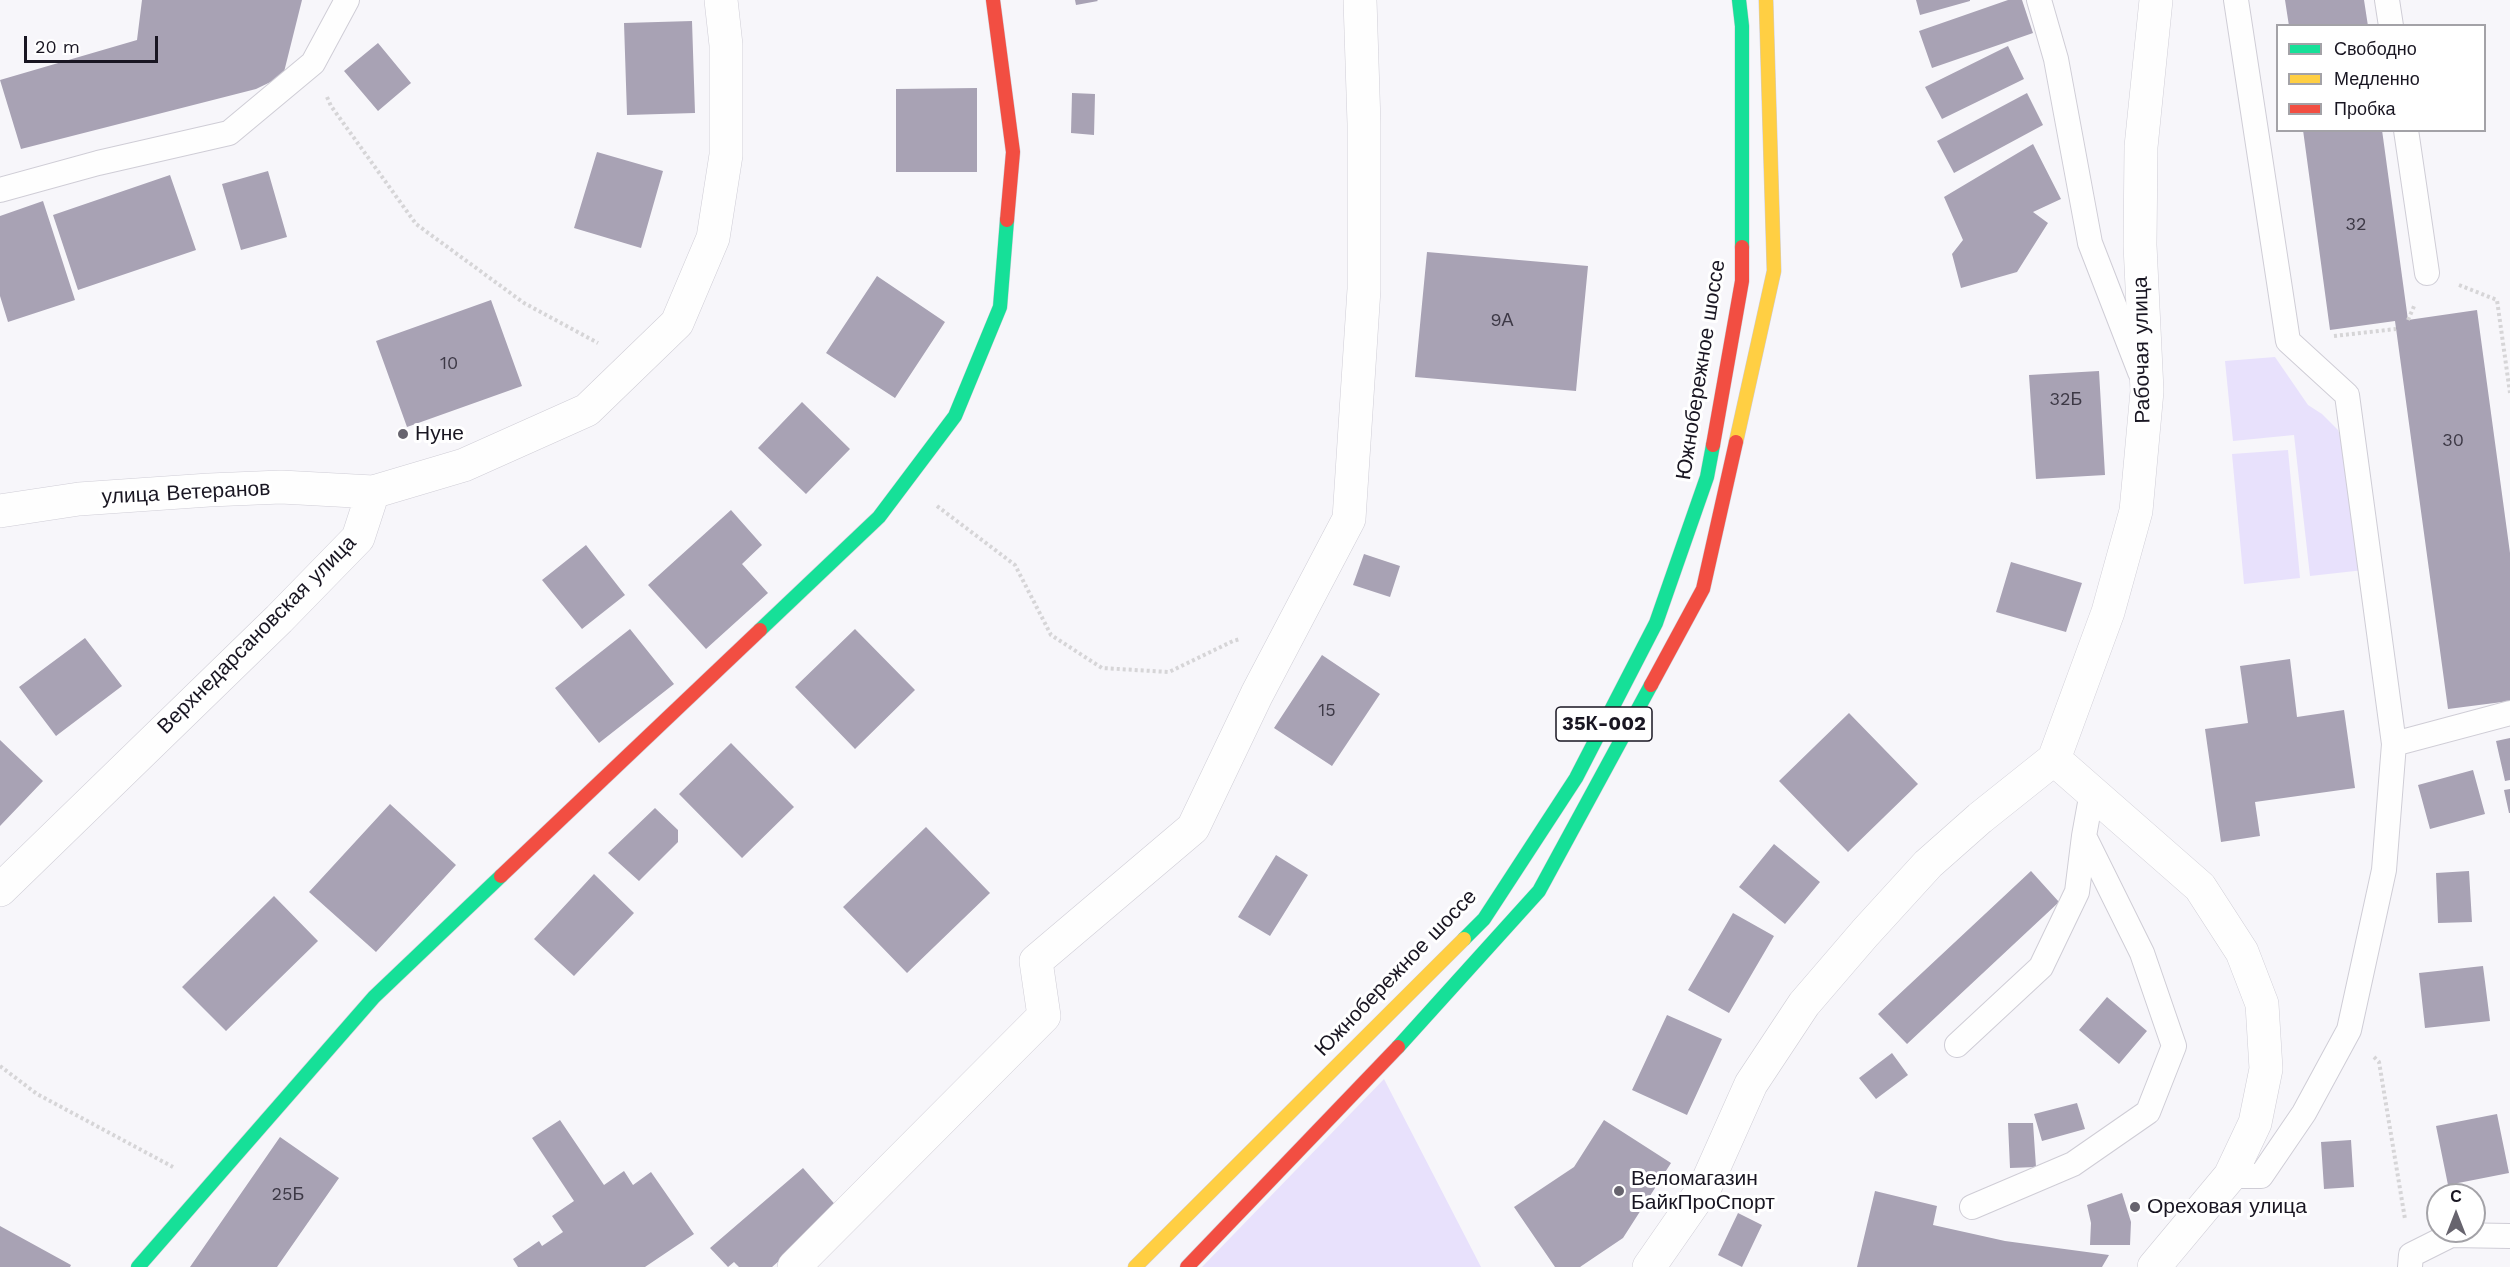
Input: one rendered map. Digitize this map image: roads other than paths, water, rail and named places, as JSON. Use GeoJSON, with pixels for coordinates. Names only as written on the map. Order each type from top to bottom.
{"type":"FeatureCollection","features":[{"type":"Feature","properties":{"kind":"main road"},"geometry":{"type":"LineString","coordinates":[[138,1267],[374,997],[879,517],[955,416],[1000,307],[1013,153],[993,0]]}},
{"type":"Feature","properties":{"kind":"main road","name":"Южнобережное шоссе"},"geometry":{"type":"LineString","coordinates":[[1135,1267],[1484,919],[1576,778],[1656,623],[1707,477],[1742,281],[1742,26],[1739,0]]}},
{"type":"Feature","properties":{"kind":"main road","name":"Южнобережное шоссе"},"geometry":{"type":"LineString","coordinates":[[1186,1267],[1402,1043],[1539,891],[1703,589],[1774,271],[1766,0]]}},
{"type":"Feature","properties":{"kind":"street"},"geometry":{"type":"LineString","coordinates":[[373,492],[464,465],[587,410],[677,322],[713,238],[726,155],[726,45],[721,0]]}},
{"type":"Feature","properties":{"kind":"street"},"geometry":{"type":"LineString","coordinates":[[794,1267],[1044,1016],[1036,961],[1193,828],[1257,694],[1349,519],[1364,289],[1364,124],[1360,0]]}},
{"type":"Feature","properties":{"kind":"street","name":"Рабочая улица"},"geometry":{"type":"LineString","coordinates":[[2054,759],[2108,612],[2136,511],[2147,391],[2140,245],[2141,147],[2157,0]]}},
{"type":"Feature","properties":{"kind":"street","name":"улица Ветеранов"},"geometry":{"type":"LineString","coordinates":[[0,511],[79,499],[209,490],[281,488],[373,492]]}},
{"type":"Feature","properties":{"kind":"street","name":"Верхнедарсановская улица"},"geometry":{"type":"LineString","coordinates":[[0,890],[279,619],[358,538],[373,492]]}},
{"type":"Feature","properties":{"kind":"street"},"geometry":{"type":"LineString","coordinates":[[1648,1267],[1706,1185],[1751,1084],[1804,1004],[1928,864],[1980,818],[2054,759],[2200,888],[2242,952],[2262,1004],[2266,1069],[2255,1123],[2230,1176],[2154,1267]]}},
{"type":"Feature","properties":{"kind":"lane"},"geometry":{"type":"LineString","coordinates":[[0,190],[98,163],[229,133],[313,63],[347,0]]}},
{"type":"Feature","properties":{"kind":"lane"},"geometry":{"type":"LineString","coordinates":[[2038,0],[2056,59],[2090,243],[2147,391]]}},
{"type":"Feature","properties":{"kind":"lane"},"geometry":{"type":"LineString","coordinates":[[2230,1176],[2261,1176],[2304,1113],[2349,1030],[2384,870],[2394,744],[2347,395],[2289,341],[2236,0]]}},
{"type":"Feature","properties":{"kind":"lane"},"geometry":{"type":"LineString","coordinates":[[2387,0],[2391,24]]}},
{"type":"Feature","properties":{"kind":"lane"},"geometry":{"type":"LineString","coordinates":[[2406,132],[2427,273]]}},
{"type":"Feature","properties":{"kind":"lane"},"geometry":{"type":"LineString","coordinates":[[2394,744],[2510,713]]}},
{"type":"Feature","properties":{"kind":"lane"},"geometry":{"type":"LineString","coordinates":[[1957,1045],[2041,967],[2077,892],[2092,792]]}},
{"type":"Feature","properties":{"kind":"lane"},"geometry":{"type":"LineString","coordinates":[[1972,1207],[2073,1164],[2148,1112],[2174,1046],[2142,953],[2084,836]]}},
{"type":"Feature","properties":{"kind":"lane"},"geometry":{"type":"LineString","coordinates":[[2411,1261],[2451,1235],[2510,1236]]}},
{"type":"Feature","properties":{"kind":"place","name":"Нуне"},"geometry":{"type":"Point","coordinates":[403,434]}},
{"type":"Feature","properties":{"kind":"place","name":"Веломагазин БайкПроСпорт"},"geometry":{"type":"Point","coordinates":[1619,1191]}},
{"type":"Feature","properties":{"kind":"place","name":"Ореховая улица"},"geometry":{"type":"Point","coordinates":[2135,1207]}}]}
